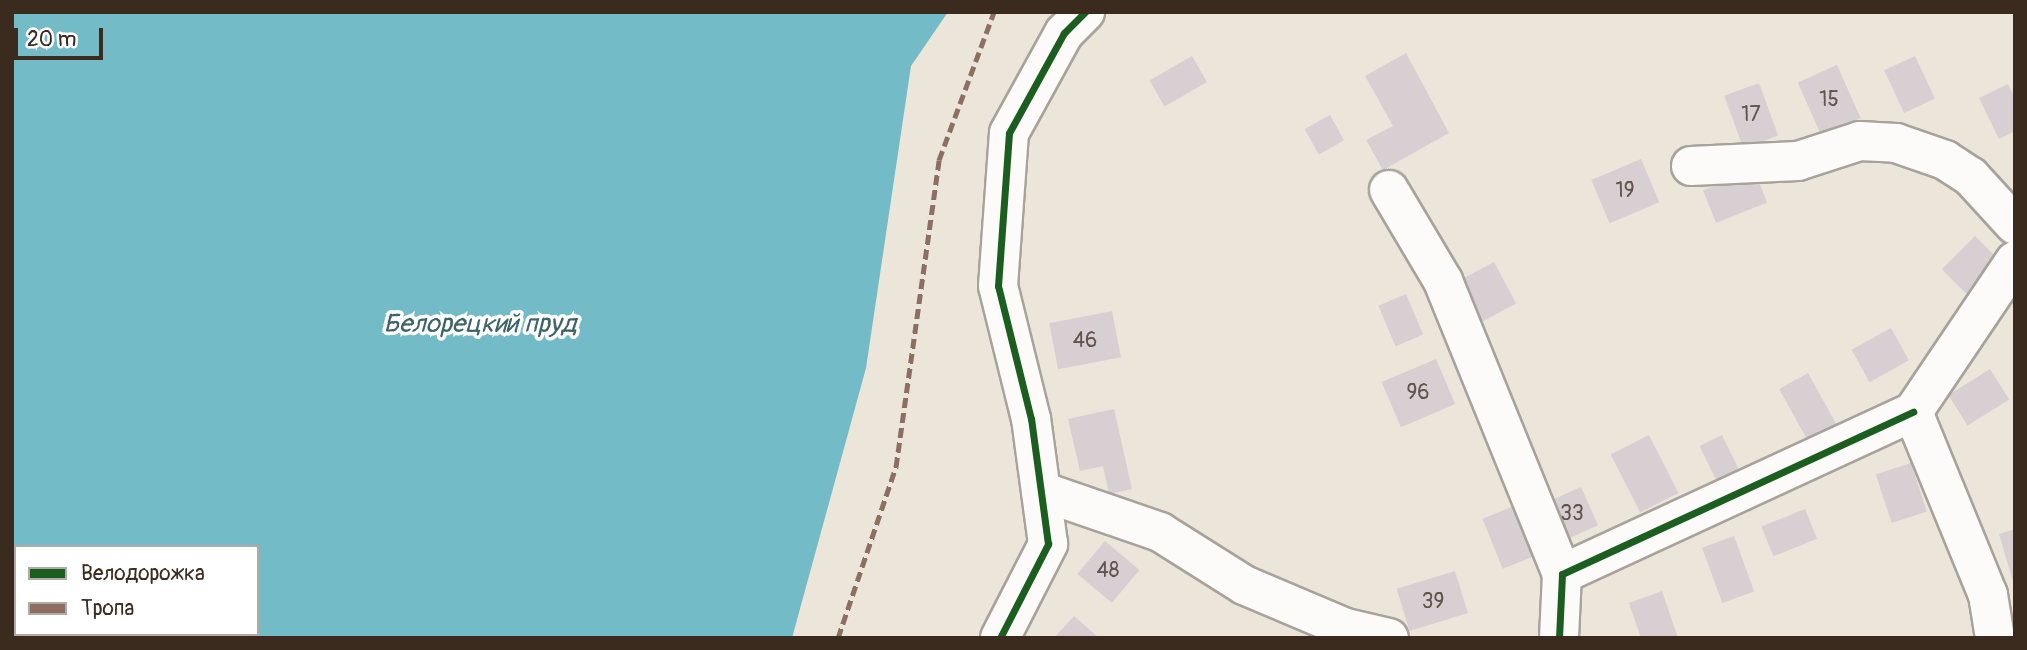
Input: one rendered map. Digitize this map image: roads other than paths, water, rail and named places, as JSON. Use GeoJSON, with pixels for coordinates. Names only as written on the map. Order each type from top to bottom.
{"type":"FeatureCollection","features":[{"type":"Feature","properties":{"kind":"street"},"geometry":{"type":"LineString","coordinates":[[1000,638],[1048,544],[1031,419],[998,286],[1009,133],[1064,33],[1086,12]]}},
{"type":"Feature","properties":{"kind":"street"},"geometry":{"type":"LineString","coordinates":[[1690,166],[1798,161],[1860,141],[1896,143],[1945,160],[1963,171],[2001,205],[2015,225]]}},
{"type":"Feature","properties":{"kind":"street"},"geometry":{"type":"LineString","coordinates":[[1389,190],[1443,281],[1562,574],[1559,638]]}},
{"type":"Feature","properties":{"kind":"street"},"geometry":{"type":"LineString","coordinates":[[1562,574],[1913,412],[2015,261]]}},
{"type":"Feature","properties":{"kind":"street"},"geometry":{"type":"LineString","coordinates":[[1913,412],[1988,595],[1995,638]]}},
{"type":"Feature","properties":{"kind":"street"},"geometry":{"type":"LineString","coordinates":[[1041,491],[1160,533],[1256,591],[1346,628],[1389,638]]}},
{"type":"Feature","properties":{"kind":"water","name":"Белорецкий пруд"},"geometry":{"type":"Polygon","coordinates":[[[12,12],[948,12],[911,66],[866,368],[792,638],[12,638],[12,12]]]}}]}
